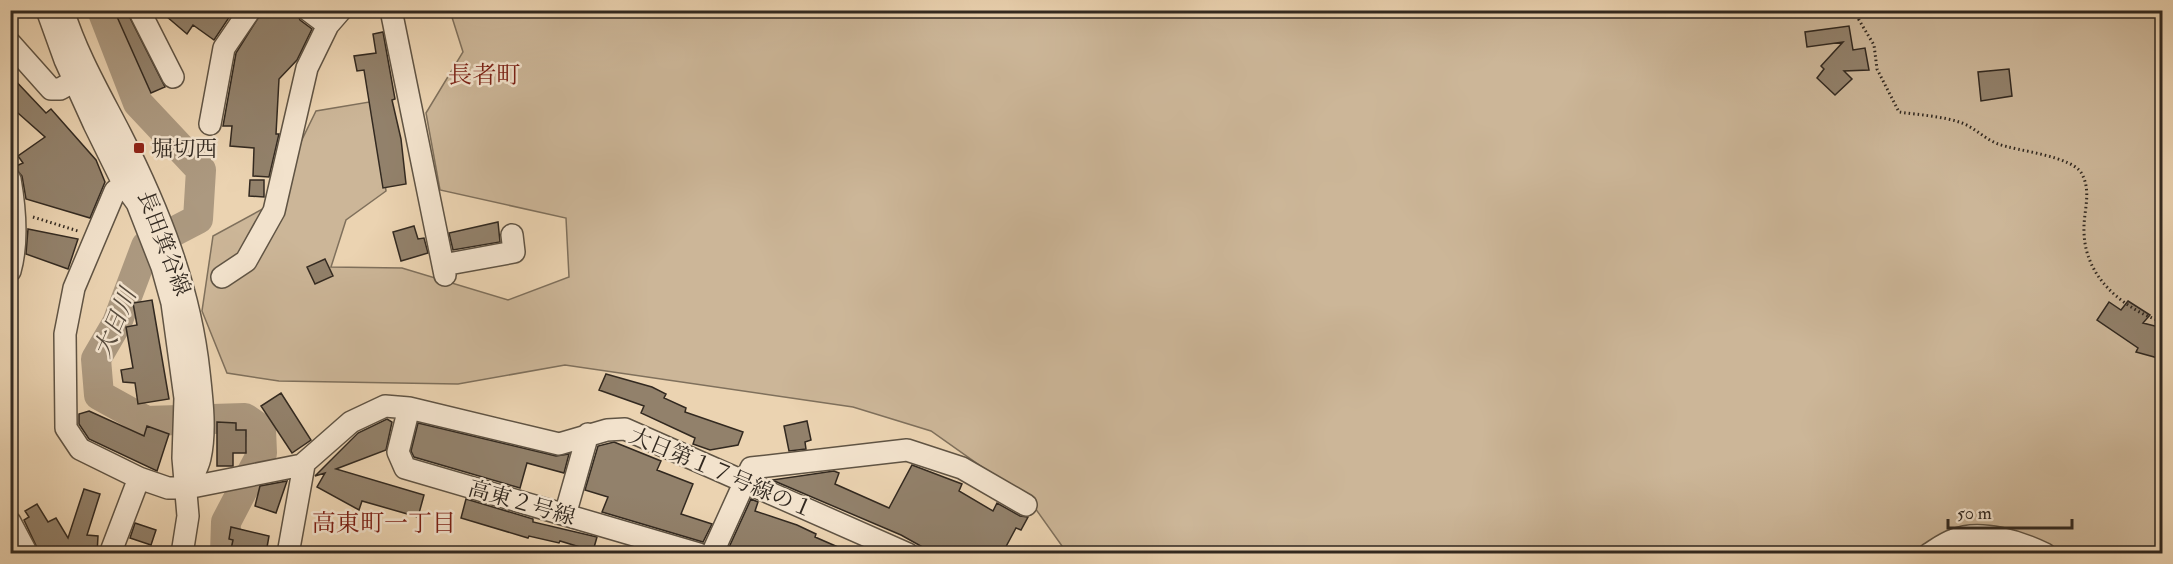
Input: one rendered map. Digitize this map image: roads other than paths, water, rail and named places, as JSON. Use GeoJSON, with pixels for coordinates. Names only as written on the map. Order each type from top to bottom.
{"type":"FeatureCollection","features":[{"type":"Feature","properties":{"kind":"street","name":"長田箕谷線"},"geometry":{"type":"LineString","coordinates":[[47,10],[81,77],[191,314],[193,434],[183,458],[188,516],[182,554]]}},
{"type":"Feature","properties":{"kind":"street","name":"長田箕谷線"},"geometry":{"type":"LineString","coordinates":[[63,10],[94,124],[131,186]]}},
{"type":"Feature","properties":{"kind":"street"},"geometry":{"type":"LineString","coordinates":[[139,10],[173,77]]}},
{"type":"Feature","properties":{"kind":"street"},"geometry":{"type":"LineString","coordinates":[[210,124],[224,48],[250,10]]}},
{"type":"Feature","properties":{"kind":"street"},"geometry":{"type":"LineString","coordinates":[[222,277],[246,261],[274,211],[307,68],[335,18],[308,10]]}},
{"type":"Feature","properties":{"kind":"street"},"geometry":{"type":"LineString","coordinates":[[391,10],[444,270],[514,252],[512,235]]}},
{"type":"Feature","properties":{"kind":"street"},"geometry":{"type":"LineString","coordinates":[[10,43],[51,89],[94,124]]}},
{"type":"Feature","properties":{"kind":"street"},"geometry":{"type":"LineString","coordinates":[[51,89],[60,88],[81,77]]}},
{"type":"Feature","properties":{"kind":"street"},"geometry":{"type":"LineString","coordinates":[[10,179],[14,200],[13,261],[10,272]]}},
{"type":"Feature","properties":{"kind":"street"},"geometry":{"type":"LineString","coordinates":[[131,186],[115,190],[74,288],[65,334],[66,428],[80,449],[139,478],[168,488],[216,484],[303,465],[288,554]]}},
{"type":"Feature","properties":{"kind":"street","name":"大日第１７号線の１"},"geometry":{"type":"LineString","coordinates":[[303,465],[351,422],[385,406],[409,408],[559,444],[588,434],[625,429],[908,554]]}},
{"type":"Feature","properties":{"kind":"street","name":"高東２号線"},"geometry":{"type":"LineString","coordinates":[[409,408],[398,452],[405,468],[699,554]]}},
{"type":"Feature","properties":{"kind":"street"},"geometry":{"type":"LineString","coordinates":[[565,515],[588,434]]}},
{"type":"Feature","properties":{"kind":"street"},"geometry":{"type":"LineString","coordinates":[[712,554],[751,468],[907,450],[962,468],[1026,505]]}},
{"type":"Feature","properties":{"kind":"street"},"geometry":{"type":"LineString","coordinates":[[110,554],[139,478]]}},
{"type":"Feature","properties":{"kind":"street"},"geometry":{"type":"LineString","coordinates":[[10,522],[27,554]]}},
{"type":"Feature","properties":{"kind":"street"},"geometry":{"type":"LineString","coordinates":[[1929,554],[1955,539],[1975,536],[2028,546],[2045,554]]}},
{"type":"Feature","properties":{"kind":"waterway","name":"大日川"},"geometry":{"type":"LineString","coordinates":[[102,10],[138,103],[201,170],[198,219],[146,246],[117,323],[96,359],[99,395],[146,421],[245,418],[261,429],[262,453],[226,522],[225,554]]}},
{"type":"Feature","properties":{"kind":"place","name":"堀切西"},"geometry":{"type":"Point","coordinates":[139,148]}},
{"type":"Feature","properties":{"kind":"district","name":"長者町"},"geometry":{"type":"Point","coordinates":[484,75]}},
{"type":"Feature","properties":{"kind":"district","name":"高東町一丁目"},"geometry":{"type":"Point","coordinates":[384,523]}}]}
